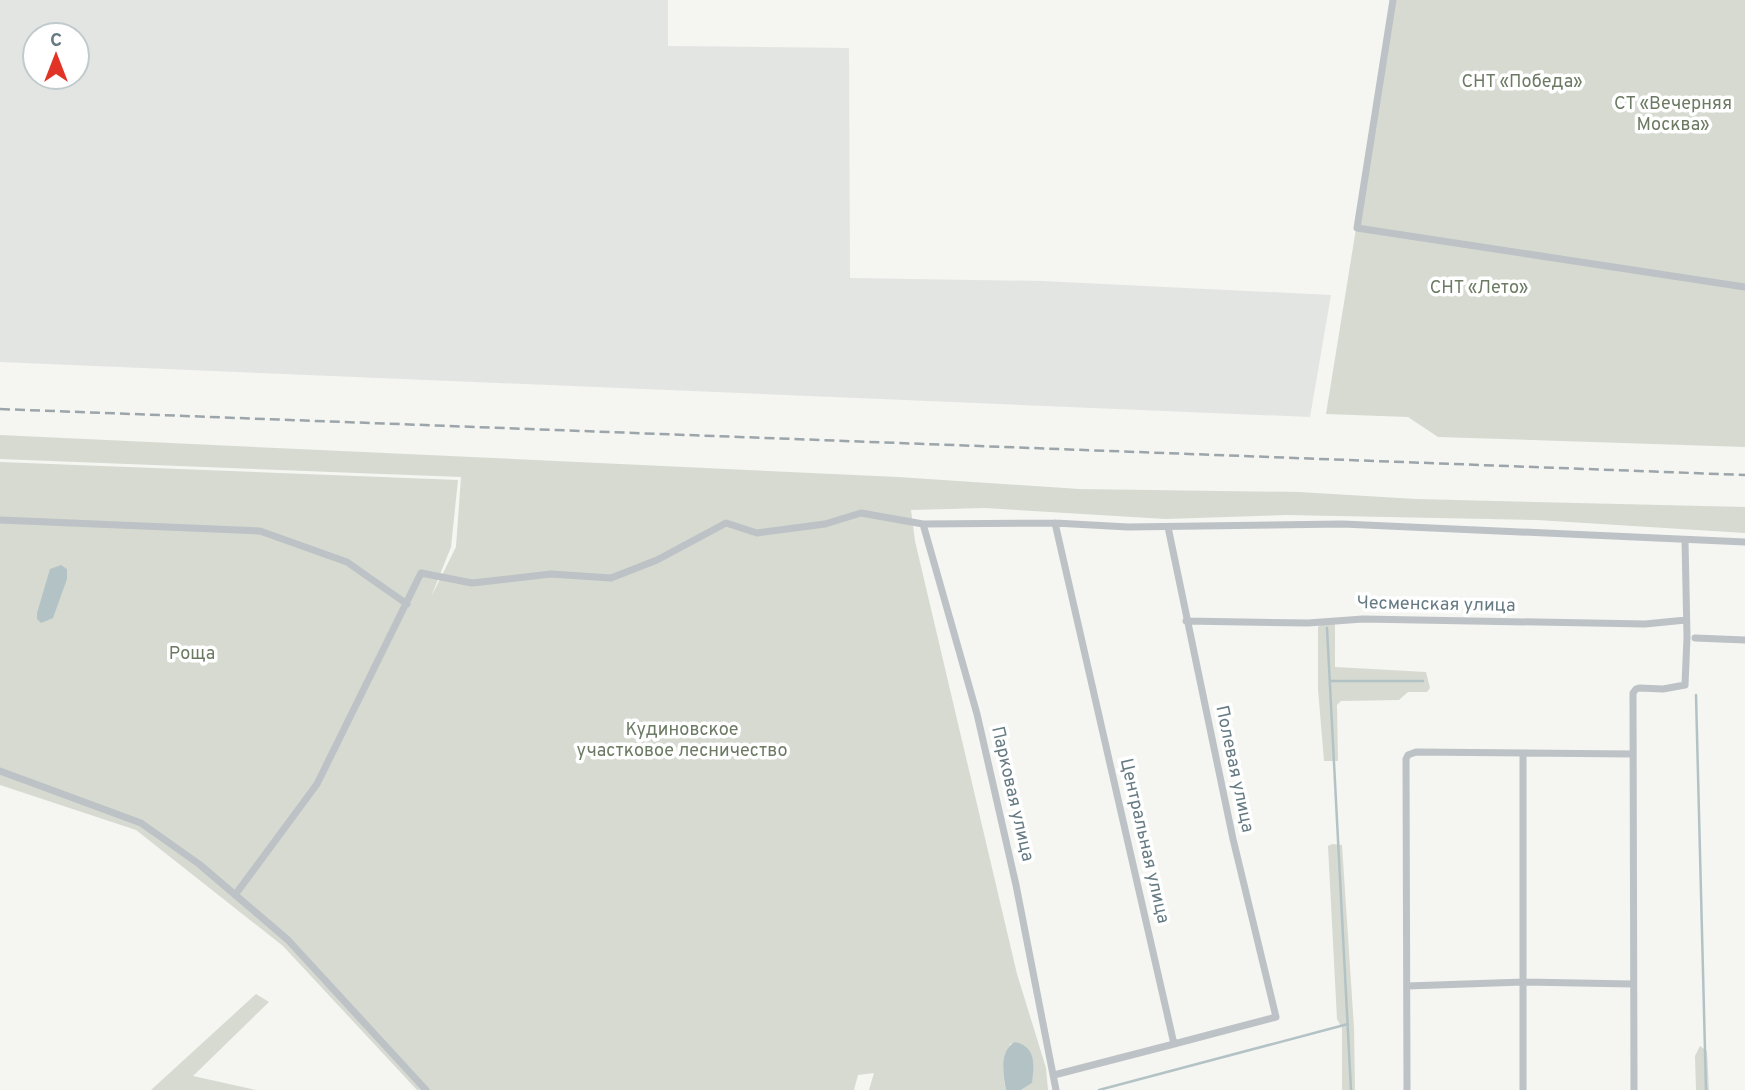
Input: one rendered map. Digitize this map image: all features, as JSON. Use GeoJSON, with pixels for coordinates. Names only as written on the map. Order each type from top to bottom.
{"type":"FeatureCollection","features":[{"type":"Feature","properties":{"kind":"street"},"geometry":{"type":"LineString","coordinates":[[1393,0],[1357,228],[1745,287]]}},
{"type":"Feature","properties":{"kind":"street"},"geometry":{"type":"LineString","coordinates":[[235,895],[317,785],[421,573],[472,583],[551,574],[611,578],[657,560],[726,523],[757,533],[825,524],[861,513],[923,524],[1055,523],[1128,527],[1343,524],[1745,542]]}},
{"type":"Feature","properties":{"kind":"street"},"geometry":{"type":"LineString","coordinates":[[0,520],[260,531],[348,562],[407,604]]}},
{"type":"Feature","properties":{"kind":"street","name":"Центральная улица"},"geometry":{"type":"LineString","coordinates":[[1055,523],[1174,1044]]}},
{"type":"Feature","properties":{"kind":"street","name":"Парковая улица"},"geometry":{"type":"LineString","coordinates":[[923,524],[977,714],[1016,885],[1056,1090]]}},
{"type":"Feature","properties":{"kind":"street","name":"Полевая улица"},"geometry":{"type":"LineString","coordinates":[[1168,527],[1233,839],[1276,1017],[1174,1044]]}},
{"type":"Feature","properties":{"kind":"street"},"geometry":{"type":"LineString","coordinates":[[1634,1090],[1633,693],[1636,689],[1685,685],[1685,540]]}},
{"type":"Feature","properties":{"kind":"street","name":"Чесменская улица"},"geometry":{"type":"LineString","coordinates":[[1186,621],[1308,623],[1363,619],[1645,624],[1686,620]]}},
{"type":"Feature","properties":{"kind":"street"},"geometry":{"type":"LineString","coordinates":[[1695,638],[1745,640]]}},
{"type":"Feature","properties":{"kind":"street"},"geometry":{"type":"LineString","coordinates":[[1407,1090],[1408,755],[1416,752],[1632,754]]}},
{"type":"Feature","properties":{"kind":"street"},"geometry":{"type":"LineString","coordinates":[[1523,754],[1523,1090]]}},
{"type":"Feature","properties":{"kind":"street"},"geometry":{"type":"LineString","coordinates":[[0,771],[141,823],[199,864],[288,940],[426,1090]]}},
{"type":"Feature","properties":{"kind":"street"},"geometry":{"type":"LineString","coordinates":[[1407,986],[1524,982],[1632,984]]}},
{"type":"Feature","properties":{"kind":"street"},"geometry":{"type":"LineString","coordinates":[[1054,1075],[1174,1044]]}},
{"type":"Feature","properties":{"kind":"shaded area"},"geometry":{"type":"Polygon","coordinates":[[[0,0],[668,0],[668,46],[849,48],[850,278],[1042,281],[1331,295],[1310,417],[0,362],[0,0]]]}},
{"type":"Feature","properties":{"kind":"shaded area"},"geometry":{"type":"Polygon","coordinates":[[[61,565],[67,569],[67,579],[53,618],[41,623],[37,619],[37,613],[50,569],[61,565]]]}},
{"type":"Feature","properties":{"kind":"shaded area"},"geometry":{"type":"Polygon","coordinates":[[[1015,1042],[1031,1052],[1032,1083],[1021,1090],[1006,1090],[1004,1057],[1015,1042]]]}},
{"type":"Feature","properties":{"kind":"green space"},"geometry":{"type":"Polygon","coordinates":[[[1393,0],[1745,0],[1745,447],[1438,437],[1408,417],[1326,414],[1393,0]]]}},
{"type":"Feature","properties":{"kind":"green space"},"geometry":{"type":"Polygon","coordinates":[[[0,435],[898,477],[1079,489],[1299,492],[1416,499],[1745,507],[1745,533],[1537,520],[1287,515],[1166,519],[985,508],[911,510],[915,541],[1017,974],[1046,1068],[1048,1090],[1021,1090],[1032,1083],[1011,1043],[1004,1066],[1006,1090],[869,1090],[874,1073],[858,1075],[854,1090],[417,1090],[283,946],[136,830],[0,785],[0,462],[458,480],[451,547],[431,597],[456,547],[461,477],[0,459],[0,435]]]}},
{"type":"Feature","properties":{"kind":"green space"},"geometry":{"type":"Polygon","coordinates":[[[1321,624],[1335,624],[1335,667],[1426,672],[1430,688],[1427,692],[1408,692],[1399,700],[1341,701],[1337,705],[1338,761],[1324,761],[1318,689],[1318,627],[1321,624]]]}},
{"type":"Feature","properties":{"kind":"green space"},"geometry":{"type":"Polygon","coordinates":[[[1342,845],[1354,1028],[1355,1090],[1342,1090],[1342,1028],[1337,1019],[1328,846],[1342,845]]]}},
{"type":"Feature","properties":{"kind":"green space"},"geometry":{"type":"Polygon","coordinates":[[[256,994],[269,1002],[193,1076],[256,1090],[151,1090],[256,994]]]}},
{"type":"Feature","properties":{"kind":"green space"},"geometry":{"type":"Polygon","coordinates":[[[1700,1046],[1707,1051],[1709,1090],[1696,1090],[1695,1056],[1700,1046]]]}},
{"type":"Feature","properties":{"kind":"waterway"},"geometry":{"type":"LineString","coordinates":[[1327,628],[1351,1090]]}},
{"type":"Feature","properties":{"kind":"waterway"},"geometry":{"type":"LineString","coordinates":[[1330,681],[1423,681]]}},
{"type":"Feature","properties":{"kind":"waterway"},"geometry":{"type":"LineString","coordinates":[[1696,695],[1706,1090]]}},
{"type":"Feature","properties":{"kind":"waterway"},"geometry":{"type":"LineString","coordinates":[[1099,1090],[1348,1024]]}},
{"type":"Feature","properties":{"kind":"railway"},"geometry":{"type":"LineString","coordinates":[[0,409],[1745,475]]}},
{"type":"Feature","properties":{"kind":"park label","name":"СНТ «Победа»"},"geometry":{"type":"Point","coordinates":[1522,82]}},
{"type":"Feature","properties":{"kind":"park label","name":"СТ «Вечерняя Москва»"},"geometry":{"type":"Point","coordinates":[1673,114]}},
{"type":"Feature","properties":{"kind":"park label","name":"СНТ «Лето»"},"geometry":{"type":"Point","coordinates":[1479,288]}},
{"type":"Feature","properties":{"kind":"park label","name":"Роща"},"geometry":{"type":"Point","coordinates":[192,654]}},
{"type":"Feature","properties":{"kind":"park label","name":"Кудиновское участковое лесничество"},"geometry":{"type":"Point","coordinates":[682,740]}}]}
